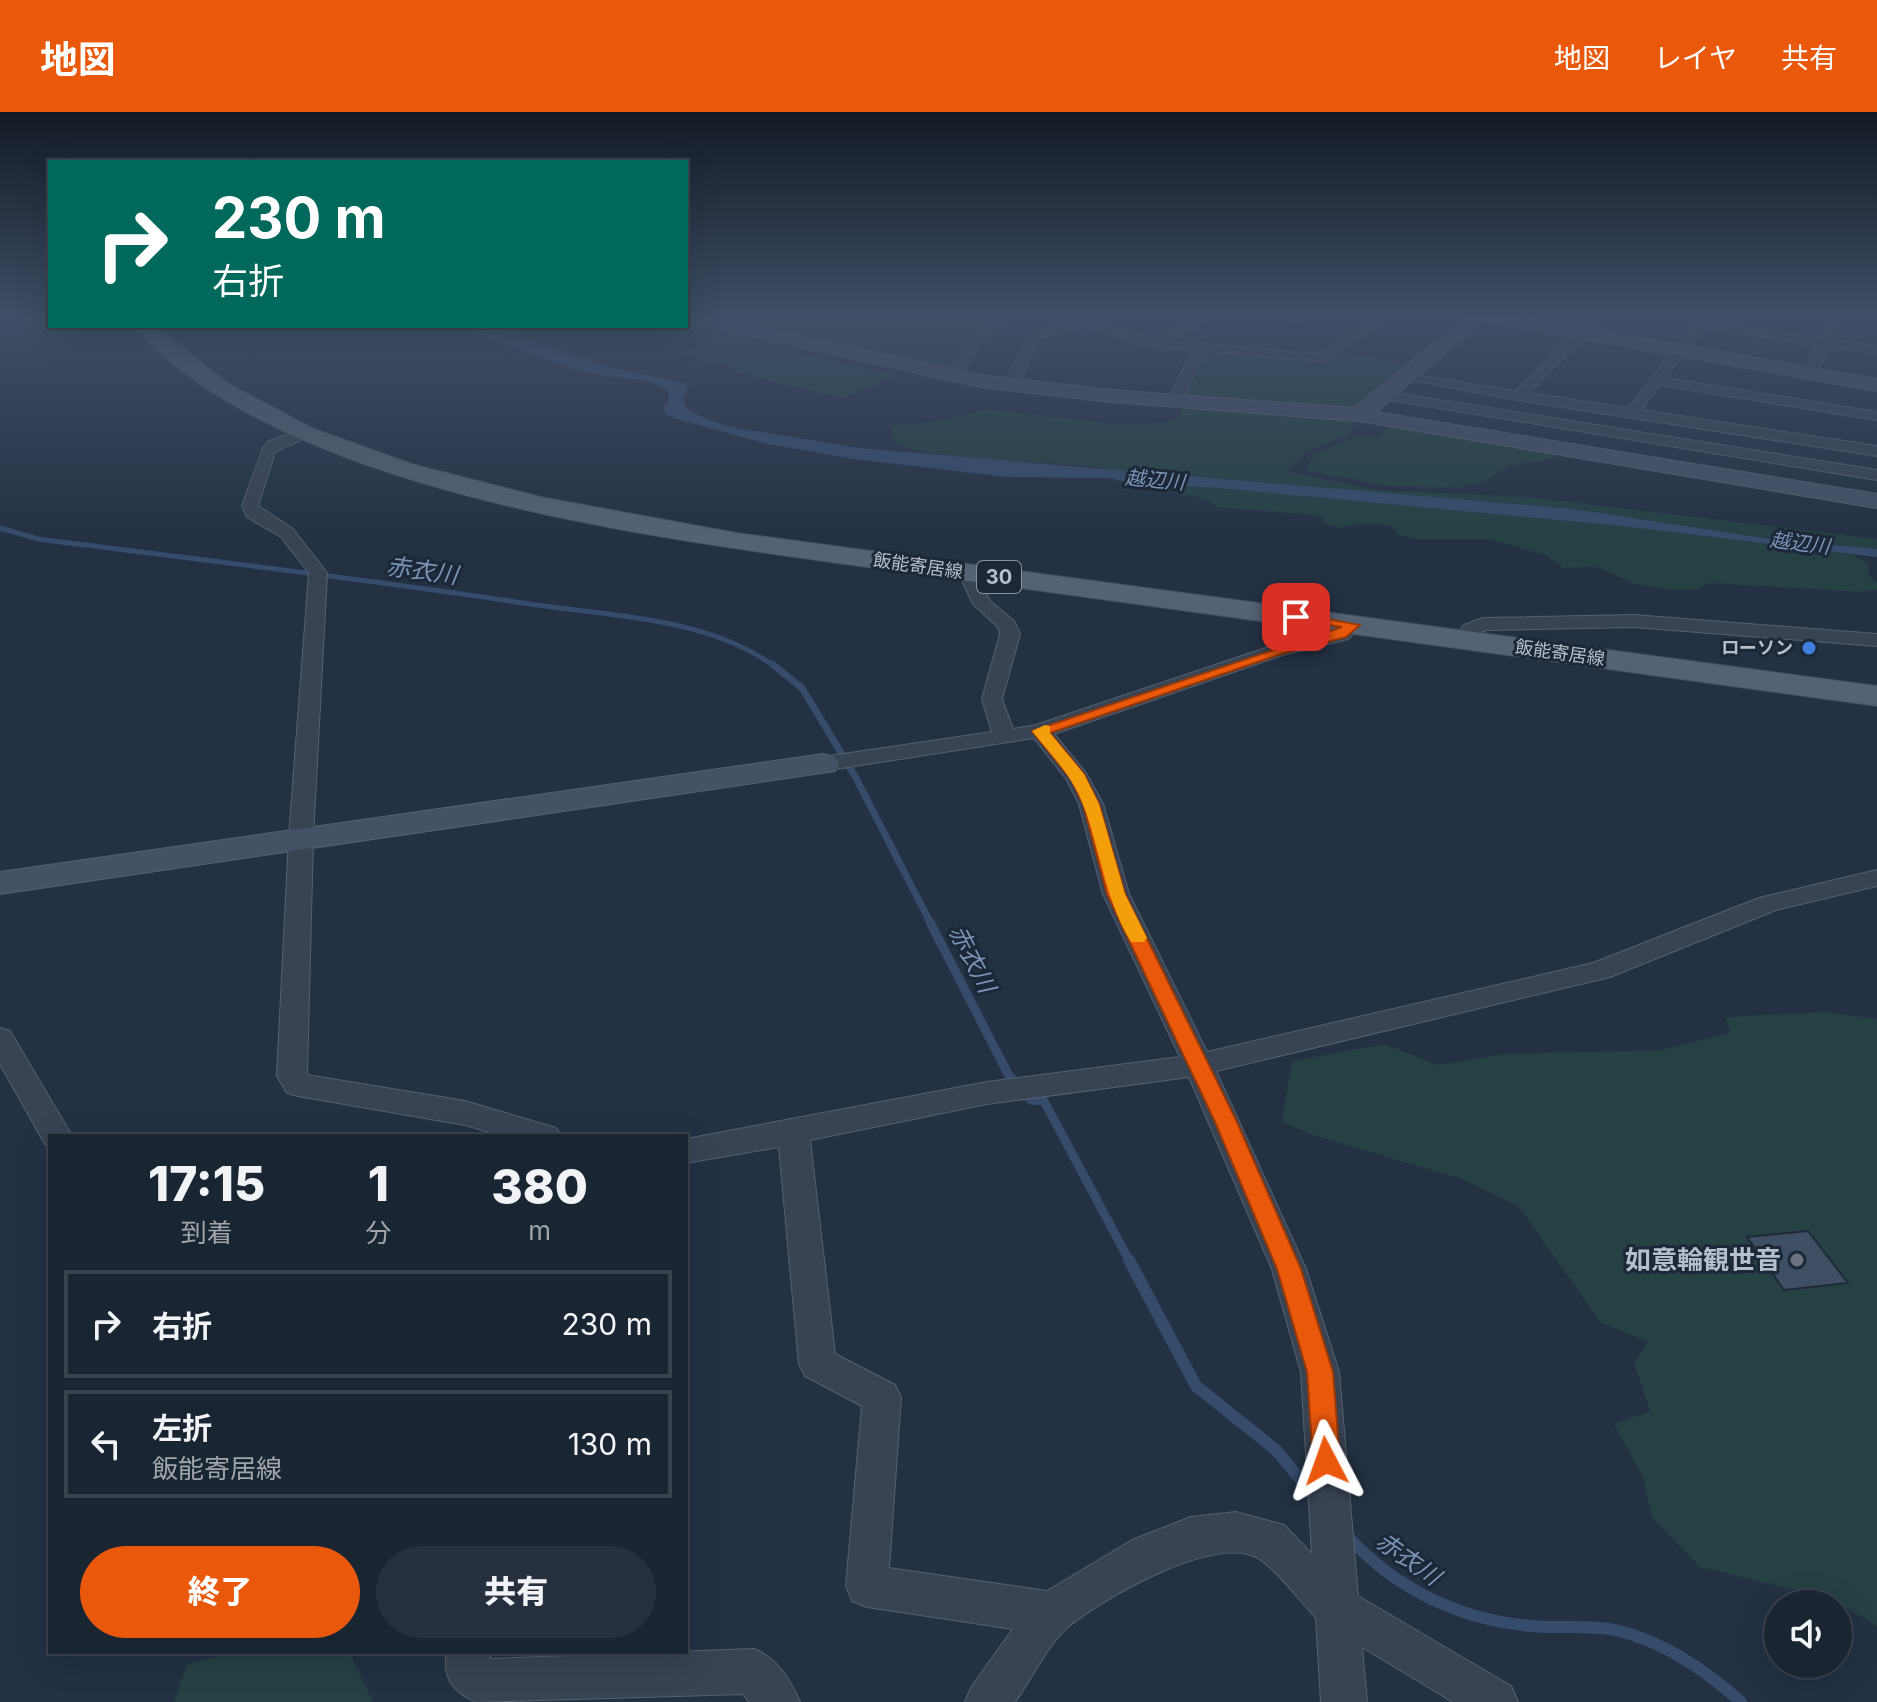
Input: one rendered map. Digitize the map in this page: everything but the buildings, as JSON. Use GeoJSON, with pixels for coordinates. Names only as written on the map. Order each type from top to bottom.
{"type":"FeatureCollection","features":[{"type":"Feature","properties":{"kind":"main road","name":"飯能寄居線"},"geometry":{"type":"LineString","coordinates":[[227,391],[304,433],[416,473],[574,513],[701,536],[1877,696]]}},
{"type":"Feature","properties":{"kind":"street"},"geometry":{"type":"LineString","coordinates":[[1079,391],[1359,415],[1877,501]]}},
{"type":"Feature","properties":{"kind":"street"},"geometry":{"type":"LineString","coordinates":[[1176,400],[1180,391]]}},
{"type":"Feature","properties":{"kind":"street"},"geometry":{"type":"LineString","coordinates":[[1359,415],[1387,391]]}},
{"type":"Feature","properties":{"kind":"street"},"geometry":{"type":"LineString","coordinates":[[1489,391],[1714,426],[1865,428]]}},
{"type":"Feature","properties":{"kind":"street"},"geometry":{"type":"LineString","coordinates":[[1518,396],[1523,391]]}},
{"type":"Feature","properties":{"kind":"street"},"geometry":{"type":"LineString","coordinates":[[1631,413],[1650,391]]}},
{"type":"Feature","properties":{"kind":"street"},"geometry":{"type":"LineString","coordinates":[[1704,391],[1865,428],[1877,451]]}},
{"type":"Feature","properties":{"kind":"street"},"geometry":{"type":"LineString","coordinates":[[1383,395],[1877,475]]}},
{"type":"Feature","properties":{"kind":"street"},"geometry":{"type":"LineString","coordinates":[[1702,472],[1714,426]]}},
{"type":"Feature","properties":{"kind":"street"},"geometry":{"type":"LineString","coordinates":[[304,433],[274,444],[268,451],[250,506],[253,513],[287,533],[318,573],[301,837],[292,1076],[298,1085],[465,1113],[498,1131],[526,1134]]}},
{"type":"Feature","properties":{"kind":"street"},"geometry":{"type":"LineString","coordinates":[[967,572],[982,604],[1007,625],[1010,634],[992,699],[1005,737]]}},
{"type":"Feature","properties":{"kind":"street"},"geometry":{"type":"LineString","coordinates":[[1463,640],[1471,629],[1483,624],[1580,621],[1877,640]]}},
{"type":"Feature","properties":{"kind":"street"},"geometry":{"type":"LineString","coordinates":[[0,883],[1040,731],[1134,702],[1276,651],[1341,635],[1353,625]]}},
{"type":"Feature","properties":{"kind":"street"},"geometry":{"type":"LineString","coordinates":[[1040,731],[1078,778],[1091,804],[1116,894],[1226,1122],[1289,1269],[1320,1372],[1344,1702]]}},
{"type":"Feature","properties":{"kind":"street"},"geometry":{"type":"LineString","coordinates":[[688,1151],[793,1133],[840,1120],[987,1093],[1197,1065],[1600,971],[1768,904],[1877,878]]}},
{"type":"Feature","properties":{"kind":"street"},"geometry":{"type":"LineString","coordinates":[[0,1038],[55,1134]]}},
{"type":"Feature","properties":{"kind":"street"},"geometry":{"type":"LineString","coordinates":[[793,1133],[818,1364],[882,1397],[867,1586],[1051,1613]]}},
{"type":"Feature","properties":{"kind":"street"},"geometry":{"type":"LineString","coordinates":[[988,1702],[1051,1613],[1147,1555],[1191,1538],[1236,1532],[1269,1540],[1337,1608],[1495,1702]]}},
{"type":"Feature","properties":{"kind":"street"},"geometry":{"type":"LineString","coordinates":[[469,1654],[466,1669],[482,1682],[754,1671],[777,1702]]}},
{"type":"Feature","properties":{"kind":"green space"},"geometry":{"type":"Polygon","coordinates":[[[815,391],[859,391],[843,398],[815,391]]]}},
{"type":"Feature","properties":{"kind":"green space"},"geometry":{"type":"Polygon","coordinates":[[[1188,391],[1374,391],[1353,408],[1341,409],[1187,395],[1188,391]]]}},
{"type":"Feature","properties":{"kind":"green space"},"geometry":{"type":"Polygon","coordinates":[[[1185,406],[1327,416],[1355,421],[1348,435],[1304,452],[1287,472],[1377,490],[1528,497],[1877,539],[1877,549],[1854,556],[1869,564],[1868,575],[1877,583],[1877,590],[1861,592],[1710,583],[1695,590],[1669,590],[1634,584],[1597,567],[1563,568],[1545,555],[1488,539],[1417,539],[1397,534],[1393,527],[1378,524],[1339,528],[1323,523],[1323,518],[1316,515],[1217,507],[1201,498],[1172,492],[1103,468],[959,457],[907,447],[892,439],[892,425],[937,422],[986,409],[1113,424],[1176,420],[1185,406]]]}},
{"type":"Feature","properties":{"kind":"green space"},"geometry":{"type":"Polygon","coordinates":[[[1389,426],[1556,454],[1551,459],[1510,465],[1487,480],[1458,488],[1389,486],[1306,471],[1314,454],[1360,436],[1377,439],[1389,426]]]}},
{"type":"Feature","properties":{"kind":"green space"},"geometry":{"type":"Polygon","coordinates":[[[1826,1012],[1877,1019],[1877,1626],[1852,1611],[1852,1590],[1794,1590],[1700,1567],[1652,1517],[1643,1477],[1614,1424],[1650,1411],[1634,1363],[1648,1342],[1601,1323],[1519,1207],[1462,1179],[1316,1136],[1282,1122],[1292,1061],[1385,1044],[1438,1065],[1506,1054],[1662,1050],[1730,1033],[1726,1017],[1826,1012]]]}},
{"type":"Feature","properties":{"kind":"green space"},"geometry":{"type":"Polygon","coordinates":[[[230,1654],[350,1654],[373,1702],[174,1702],[187,1664],[230,1654]]]}},
{"type":"Feature","properties":{"kind":"water","name":"越辺川"},"geometry":{"type":"Polygon","coordinates":[[[686,391],[682,398],[687,408],[730,427],[859,448],[1573,509],[1770,539],[1877,549],[1877,557],[1623,526],[1208,487],[1142,485],[1108,478],[1007,477],[854,459],[768,444],[667,416],[663,409],[669,401],[669,392],[686,391]]]}},
{"type":"Feature","properties":{"kind":"waterway","name":"赤衣川"},"geometry":{"type":"LineString","coordinates":[[0,528],[38,539],[656,621],[719,637],[774,666]]}},
{"type":"Feature","properties":{"kind":"waterway","name":"赤衣川"},"geometry":{"type":"LineString","coordinates":[[772,664],[802,688],[856,778],[931,924]]}},
{"type":"Feature","properties":{"kind":"waterway","name":"赤衣川"},"geometry":{"type":"LineString","coordinates":[[930,922],[1008,1074],[1031,1100],[1044,1101],[1130,1262]]}},
{"type":"Feature","properties":{"kind":"waterway","name":"赤衣川"},"geometry":{"type":"LineString","coordinates":[[1129,1260],[1196,1386],[1276,1450],[1314,1496]]}},
{"type":"Feature","properties":{"kind":"waterway","name":"赤衣川"},"geometry":{"type":"LineString","coordinates":[[1348,1537],[1387,1572],[1430,1598],[1504,1622],[1541,1627],[1604,1628],[1632,1635],[1682,1658],[1741,1702]]}},
{"type":"Feature","properties":{"kind":"slow traffic"},"geometry":{"type":"LineString","coordinates":[[1045,730],[1040,731],[1078,778],[1091,804],[1116,894],[1137,938]]}},
{"type":"Feature","properties":{"kind":"place","name":"ローソン"},"geometry":{"type":"Point","coordinates":[1809,648]}},
{"type":"Feature","properties":{"kind":"place","name":"如意輪観世音"},"geometry":{"type":"Point","coordinates":[1797,1260]}},
{"type":"Feature","properties":{"kind":"route"},"geometry":{"type":"LineString","coordinates":[[1296,617],[1353,625],[1341,635],[1276,651],[1040,731],[1078,778],[1091,804],[1116,894],[1226,1122],[1289,1269],[1320,1372],[1326,1461]]}}]}
